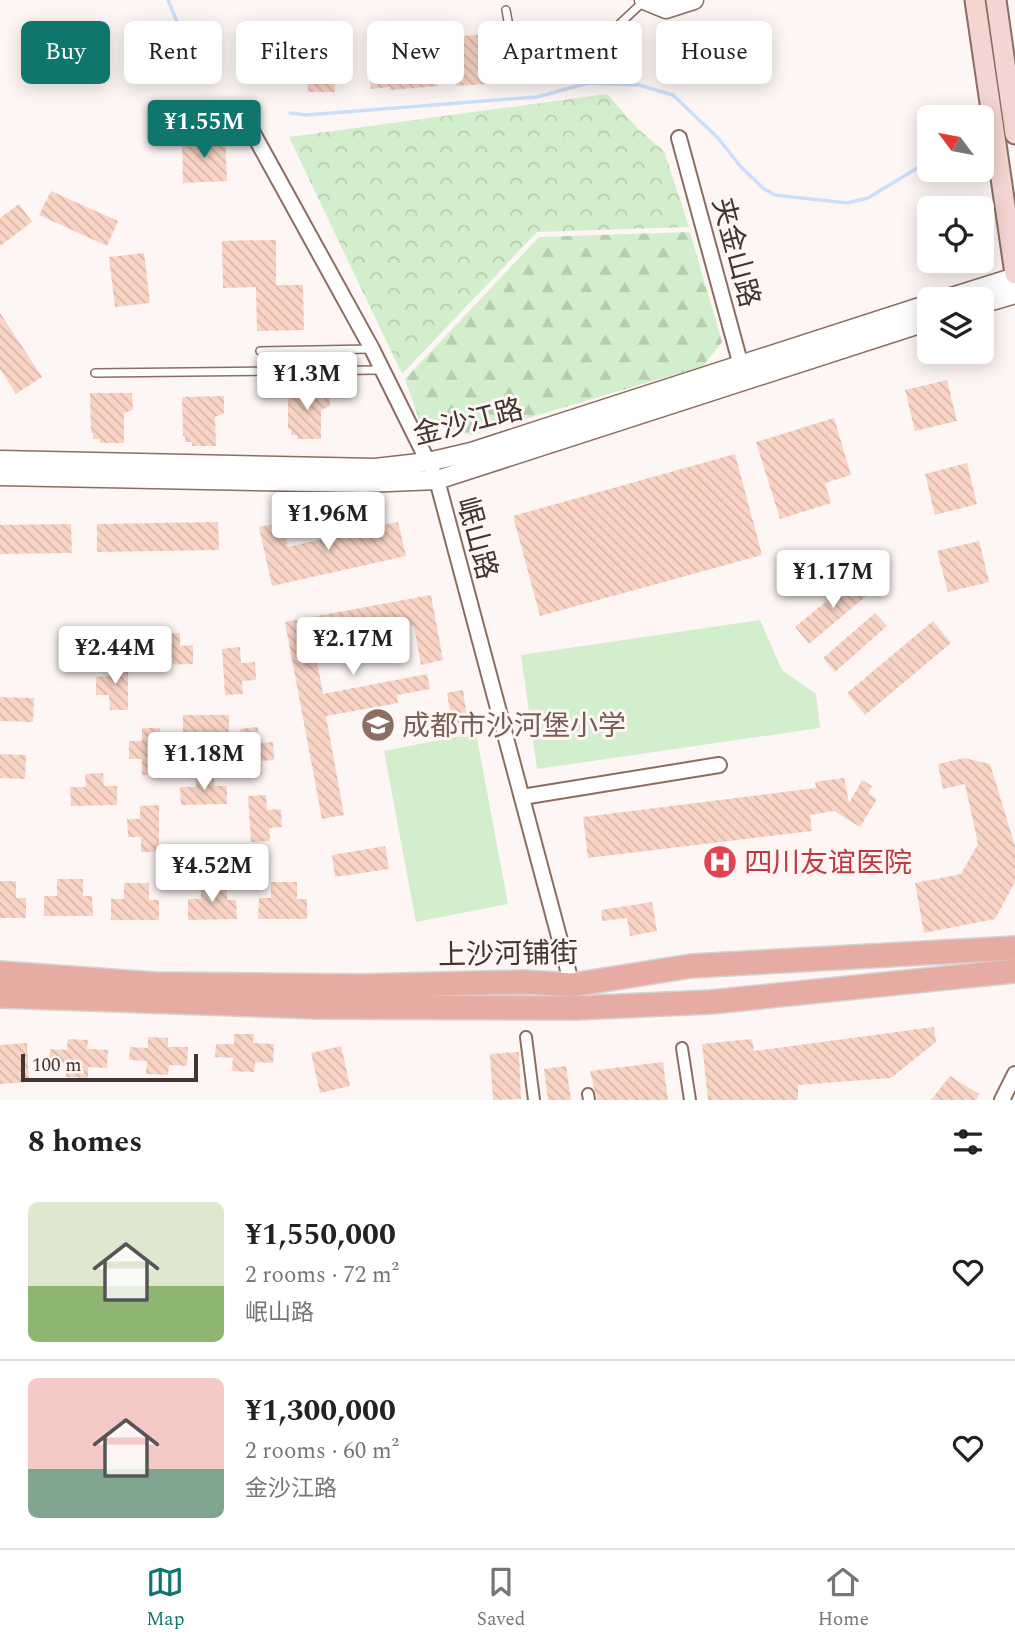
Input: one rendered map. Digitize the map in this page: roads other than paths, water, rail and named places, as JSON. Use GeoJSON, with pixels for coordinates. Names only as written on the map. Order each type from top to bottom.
{"type":"FeatureCollection","features":[{"type":"Feature","properties":{"kind":"main road"},"geometry":{"type":"LineString","coordinates":[[975,0],[1015,275]]}},
{"type":"Feature","properties":{"kind":"main road"},"geometry":{"type":"LineString","coordinates":[[996,0],[1015,134]]}},
{"type":"Feature","properties":{"kind":"main road","name":"上沙河铺街"},"geometry":{"type":"LineString","coordinates":[[0,973],[154,984],[362,986],[524,982],[572,985],[691,966],[1015,947]]}},
{"type":"Feature","properties":{"kind":"main road","name":"上沙河铺街"},"geometry":{"type":"LineString","coordinates":[[0,996],[318,1007],[575,1009],[711,1002],[1015,971]]}},
{"type":"Feature","properties":{"kind":"street"},"geometry":{"type":"LineString","coordinates":[[645,0],[666,9],[694,0]]}},
{"type":"Feature","properties":{"kind":"street","name":"岷山路"},"geometry":{"type":"LineString","coordinates":[[243,115],[372,349],[437,480],[572,985],[575,1009]]}},
{"type":"Feature","properties":{"kind":"street","name":"夹金山路"},"geometry":{"type":"LineString","coordinates":[[679,138],[743,373]]}},
{"type":"Feature","properties":{"kind":"street"},"geometry":{"type":"LineString","coordinates":[[980,287],[1015,275]]}},
{"type":"Feature","properties":{"kind":"street"},"geometry":{"type":"LineString","coordinates":[[994,300],[1015,294]]}},
{"type":"Feature","properties":{"kind":"street","name":"金沙江路"},"geometry":{"type":"LineString","coordinates":[[743,373],[917,308]]}},
{"type":"Feature","properties":{"kind":"street","name":"金沙江路"},"geometry":{"type":"LineString","coordinates":[[0,460],[375,468],[428,461],[471,452],[917,324]]}},
{"type":"Feature","properties":{"kind":"street"},"geometry":{"type":"LineString","coordinates":[[0,476],[364,483],[437,480],[743,373]]}},
{"type":"Feature","properties":{"kind":"street"},"geometry":{"type":"LineString","coordinates":[[522,797],[719,765]]}},
{"type":"Feature","properties":{"kind":"street"},"geometry":{"type":"LineString","coordinates":[[526,1037],[534,1100]]}},
{"type":"Feature","properties":{"kind":"street"},"geometry":{"type":"LineString","coordinates":[[682,1048],[690,1100]]}},
{"type":"Feature","properties":{"kind":"street"},"geometry":{"type":"LineString","coordinates":[[1002,1100],[1015,1073]]}},
{"type":"Feature","properties":{"kind":"lane"},"geometry":{"type":"LineString","coordinates":[[506,10],[516,65],[610,33],[645,0]]}},
{"type":"Feature","properties":{"kind":"lane"},"geometry":{"type":"LineString","coordinates":[[260,351],[372,349]]}},
{"type":"Feature","properties":{"kind":"lane"},"geometry":{"type":"LineString","coordinates":[[95,373],[382,370]]}},
{"type":"Feature","properties":{"kind":"waterway"},"geometry":{"type":"LineString","coordinates":[[168,0],[177,21]]}},
{"type":"Feature","properties":{"kind":"waterway"},"geometry":{"type":"LineString","coordinates":[[290,113],[306,115],[537,97],[588,83],[639,85],[673,95],[717,137],[741,167],[764,189],[775,195],[847,203],[868,198],[917,168]]}},
{"type":"Feature","properties":{"kind":"place","name":"成都市沙河堡小学"},"geometry":{"type":"Point","coordinates":[378,725]}},
{"type":"Feature","properties":{"kind":"place","name":"四川友谊医院"},"geometry":{"type":"Point","coordinates":[720,862]}}]}
